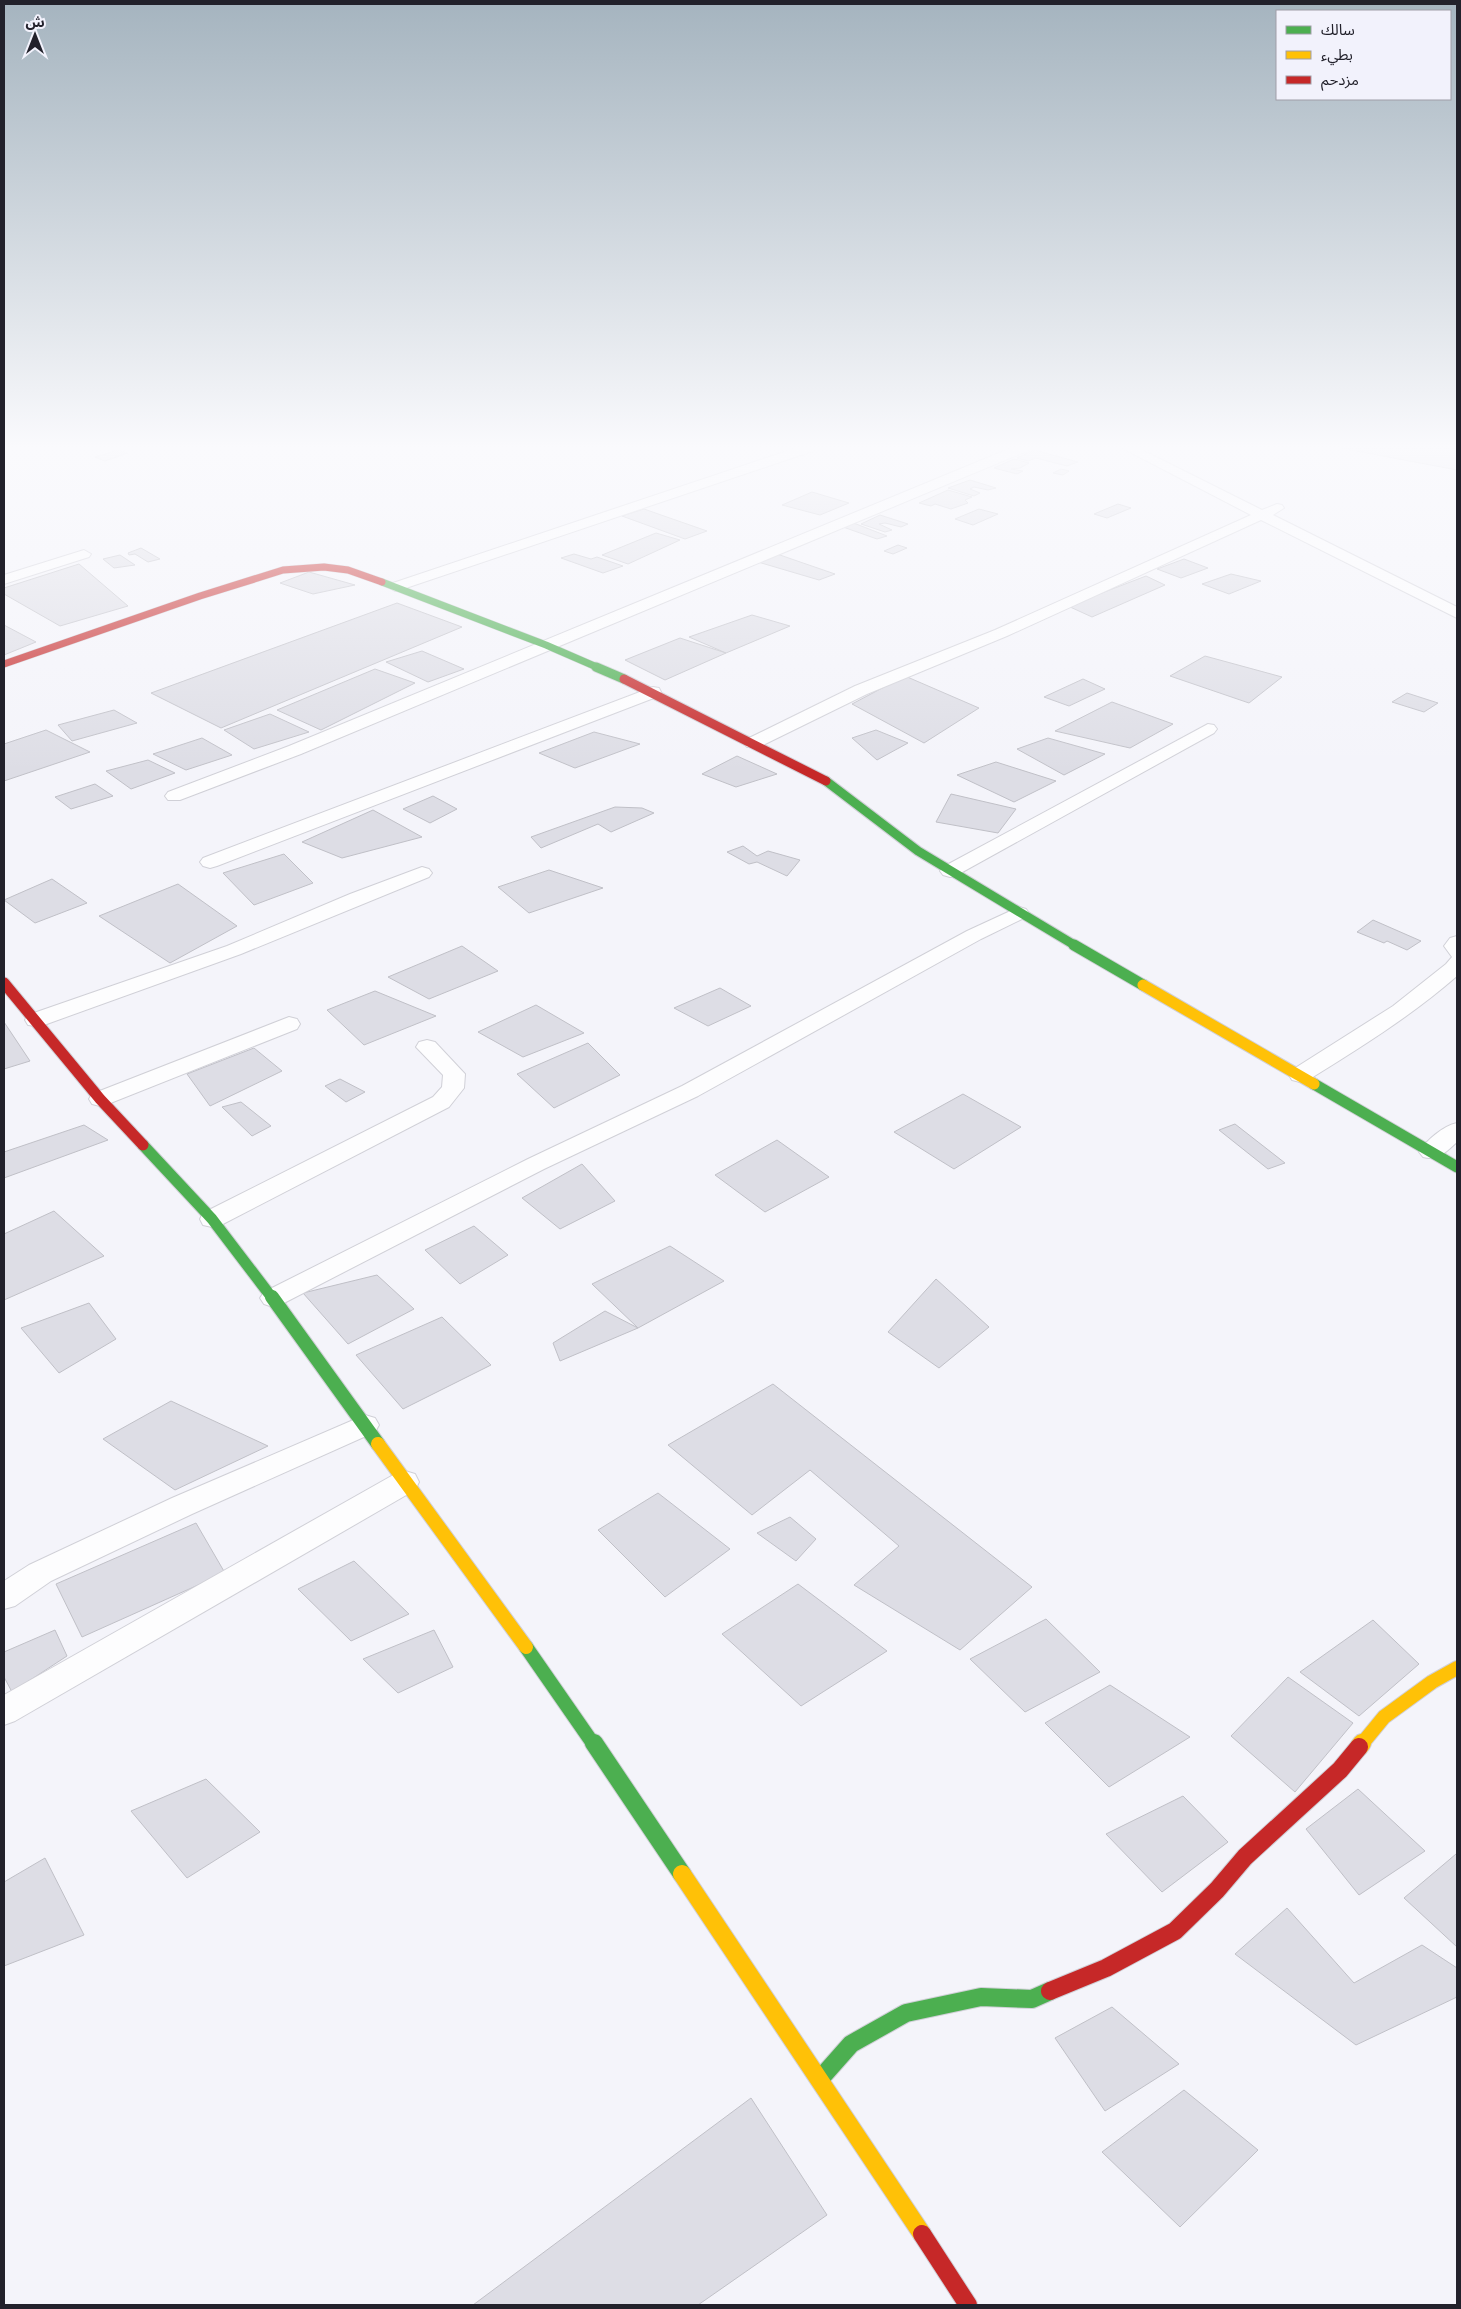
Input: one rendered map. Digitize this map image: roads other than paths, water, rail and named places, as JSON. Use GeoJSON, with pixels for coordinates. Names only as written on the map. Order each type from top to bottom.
{"type":"FeatureCollection","features":[{"type":"Feature","properties":{"kind":"street"},"geometry":{"type":"LineString","coordinates":[[4,580],[79,556]]}},
{"type":"Feature","properties":{"kind":"street"},"geometry":{"type":"LineString","coordinates":[[395,587],[488,556]]}},
{"type":"Feature","properties":{"kind":"street"},"geometry":{"type":"LineString","coordinates":[[174,796],[294,750],[762,556]]}},
{"type":"Feature","properties":{"kind":"street"},"geometry":{"type":"LineString","coordinates":[[753,743],[861,690],[1001,633],[1170,556]]}},
{"type":"Feature","properties":{"kind":"street"},"geometry":{"type":"LineString","coordinates":[[1344,556],[1457,613]]}},
{"type":"Feature","properties":{"kind":"street"},"geometry":{"type":"LineString","coordinates":[[1373,556],[1457,598]]}},
{"type":"Feature","properties":{"kind":"street"},"geometry":{"type":"LineString","coordinates":[[4,664],[200,596],[283,570],[324,567],[348,570],[546,645],[653,692],[825,781],[918,851],[950,871],[1019,913],[1300,1075],[1361,1113],[1457,1167]]}},
{"type":"Feature","properties":{"kind":"street"},"geometry":{"type":"LineString","coordinates":[[210,862],[653,692]]}},
{"type":"Feature","properties":{"kind":"street"},"geometry":{"type":"LineString","coordinates":[[950,871],[1208,729]]}},
{"type":"Feature","properties":{"kind":"street"},"geometry":{"type":"LineString","coordinates":[[36,1020],[234,950],[357,898],[422,874]]}},
{"type":"Feature","properties":{"kind":"street"},"geometry":{"type":"LineString","coordinates":[[273,1298],[536,1164],[690,1090],[965,940],[1019,913]]}},
{"type":"Feature","properties":{"kind":"street"},"geometry":{"type":"LineString","coordinates":[[1457,942],[1454,946],[1457,952]]}},
{"type":"Feature","properties":{"kind":"street"},"geometry":{"type":"LineString","coordinates":[[1300,1075],[1371,1031],[1432,988],[1456,966],[1457,962]]}},
{"type":"Feature","properties":{"kind":"street"},"geometry":{"type":"LineString","coordinates":[[4,983],[100,1099],[212,1219],[273,1298],[569,1707],[820,2079],[968,2305]]}},
{"type":"Feature","properties":{"kind":"street"},"geometry":{"type":"LineString","coordinates":[[100,1099],[289,1024]]}},
{"type":"Feature","properties":{"kind":"street"},"geometry":{"type":"LineString","coordinates":[[212,1219],[372,1139],[441,1102],[453,1088],[454,1074],[427,1047]]}},
{"type":"Feature","properties":{"kind":"street"},"geometry":{"type":"LineString","coordinates":[[1431,1152],[1457,1130]]}},
{"type":"Feature","properties":{"kind":"street"},"geometry":{"type":"LineString","coordinates":[[4,1597],[40,1573],[173,1510],[365,1425]]}},
{"type":"Feature","properties":{"kind":"street"},"geometry":{"type":"LineString","coordinates":[[4,1710],[405,1482]]}},
{"type":"Feature","properties":{"kind":"street"},"geometry":{"type":"LineString","coordinates":[[820,2079],[851,2044],[906,2013],[981,1997],[1032,1998],[1106,1968],[1175,1931],[1217,1890],[1245,1857],[1340,1770],[1384,1717],[1432,1682],[1457,1668]]}}]}
